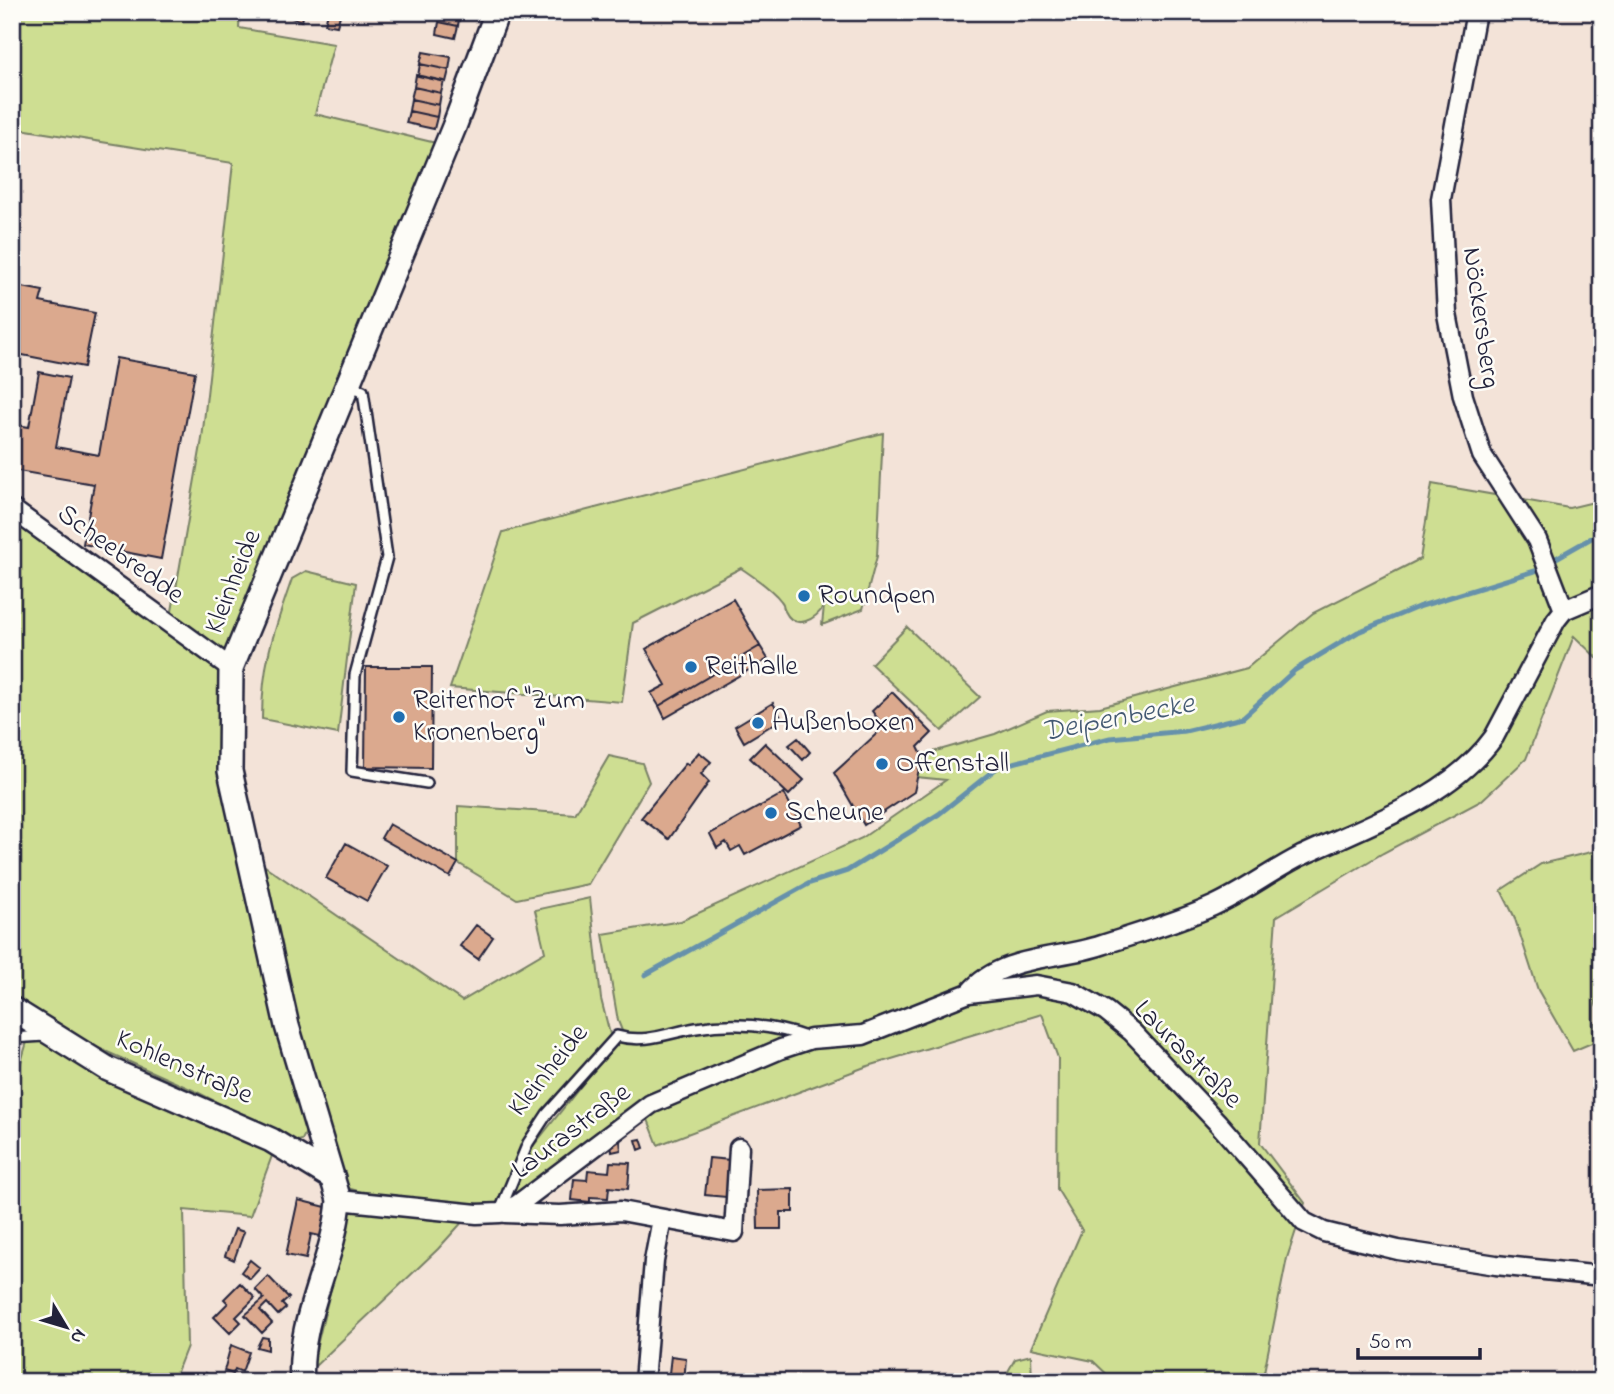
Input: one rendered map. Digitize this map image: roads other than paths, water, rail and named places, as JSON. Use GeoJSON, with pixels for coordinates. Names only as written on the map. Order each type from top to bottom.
{"type":"FeatureCollection","features":[{"type":"Feature","properties":{"kind":"street","name":"Kleinheide"},"geometry":{"type":"LineString","coordinates":[[336,1189],[287,1026],[230,771],[230,668],[454,127],[497,12]]}},
{"type":"Feature","properties":{"kind":"street","name":"Nöckersberg"},"geometry":{"type":"LineString","coordinates":[[1476,12],[1441,200],[1447,314],[1463,396],[1482,455],[1537,540],[1564,610]]}},
{"type":"Feature","properties":{"kind":"street","name":"Scheebredde"},"geometry":{"type":"LineString","coordinates":[[12,509],[230,668]]}},
{"type":"Feature","properties":{"kind":"street"},"geometry":{"type":"LineString","coordinates":[[970,993],[979,981],[997,970],[1098,947],[1216,905],[1262,877],[1417,801],[1460,775],[1480,756],[1494,737],[1564,610],[1602,594]]}},
{"type":"Feature","properties":{"kind":"street","name":"Laurastraße"},"geometry":{"type":"LineString","coordinates":[[500,1213],[548,1184],[618,1126],[651,1104],[781,1049],[811,1040],[863,1035],[970,993],[1036,985],[1073,992],[1106,1011],[1132,1032],[1212,1116],[1304,1222],[1324,1232],[1398,1250],[1496,1265],[1602,1276]]}},
{"type":"Feature","properties":{"kind":"street","name":"Kohlenstraße"},"geometry":{"type":"LineString","coordinates":[[12,1009],[128,1079],[271,1140],[336,1189]]}},
{"type":"Feature","properties":{"kind":"street","name":"Laurastraße"},"geometry":{"type":"LineString","coordinates":[[336,1189],[477,1214],[561,1215],[621,1211],[646,1213],[662,1219],[734,1232],[739,1148]]}},
{"type":"Feature","properties":{"kind":"street"},"geometry":{"type":"LineString","coordinates":[[302,1382],[305,1337],[336,1226],[336,1189]]}},
{"type":"Feature","properties":{"kind":"street"},"geometry":{"type":"LineString","coordinates":[[645,1382],[654,1261],[662,1219]]}},
{"type":"Feature","properties":{"kind":"lane"},"geometry":{"type":"LineString","coordinates":[[346,384],[363,391],[387,556],[355,675],[352,771],[427,783]]}},
{"type":"Feature","properties":{"kind":"lane","name":"Kleinheide"},"geometry":{"type":"LineString","coordinates":[[500,1213],[514,1173],[541,1124],[568,1087],[617,1036],[643,1040],[708,1026],[749,1025],[779,1027],[811,1040]]}},
{"type":"Feature","properties":{"kind":"lane"},"geometry":{"type":"LineString","coordinates":[[12,1038],[53,1035]]}},
{"type":"Feature","properties":{"kind":"waterway","name":"Deipenbecke"},"geometry":{"type":"LineString","coordinates":[[1551,561],[1602,532]]}},
{"type":"Feature","properties":{"kind":"waterway","name":"Deipenbecke"},"geometry":{"type":"LineString","coordinates":[[645,975],[810,883],[847,871],[939,814],[998,767],[1110,738],[1185,731],[1243,717],[1295,670],[1358,632],[1418,607],[1535,571]]}},
{"type":"Feature","properties":{"kind":"place","name":"Roundpen"},"geometry":{"type":"Point","coordinates":[804,596]}},
{"type":"Feature","properties":{"kind":"place","name":"Reithalle"},"geometry":{"type":"Point","coordinates":[691,667]}},
{"type":"Feature","properties":{"kind":"place","name":"Reiterhof \"Zum Kronenberg\""},"geometry":{"type":"Point","coordinates":[399,717]}},
{"type":"Feature","properties":{"kind":"place","name":"Außenboxen"},"geometry":{"type":"Point","coordinates":[758,723]}},
{"type":"Feature","properties":{"kind":"place","name":"Offenstall"},"geometry":{"type":"Point","coordinates":[882,764]}},
{"type":"Feature","properties":{"kind":"place","name":"Scheune"},"geometry":{"type":"Point","coordinates":[771,813]}}]}
